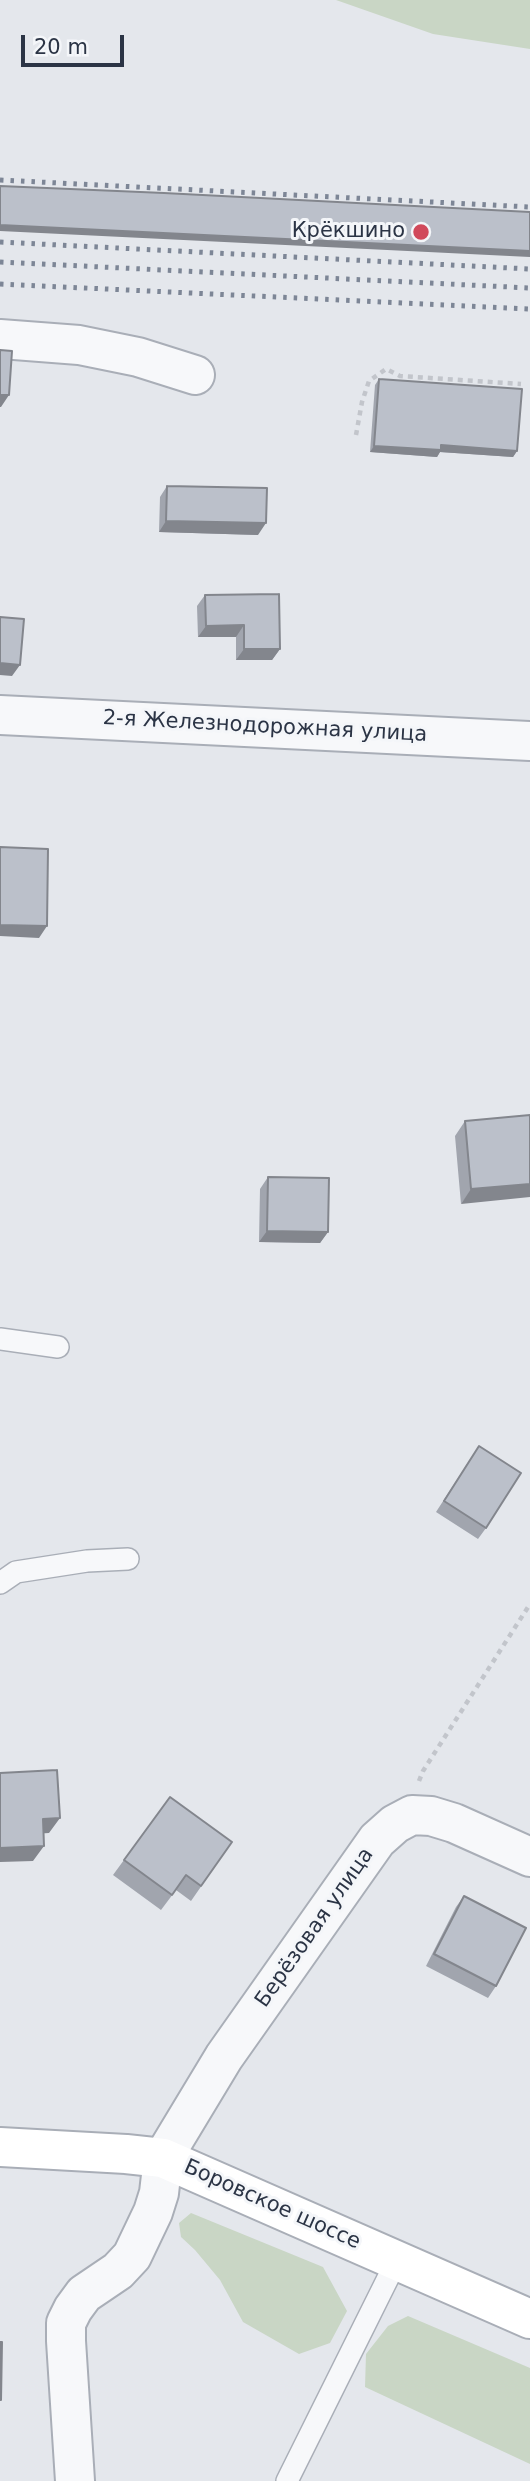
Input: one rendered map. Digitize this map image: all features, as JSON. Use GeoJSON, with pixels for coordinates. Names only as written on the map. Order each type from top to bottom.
{"type":"FeatureCollection","features":[{"type":"Feature","properties":{"kind":"main road","name":"Боровское шоссе"},"geometry":{"type":"LineString","coordinates":[[0,2147],[163,2158],[530,2319]]}},
{"type":"Feature","properties":{"kind":"street"},"geometry":{"type":"LineString","coordinates":[[0,339],[79,345],[138,356],[195,375]]}},
{"type":"Feature","properties":{"kind":"street","name":"2-я Железнодорожная улица"},"geometry":{"type":"LineString","coordinates":[[0,715],[530,741]]}},
{"type":"Feature","properties":{"kind":"street"},"geometry":{"type":"LineString","coordinates":[[412,1815],[431,1816],[454,1823],[530,1857]]}},
{"type":"Feature","properties":{"kind":"street","name":"Берёзовая улица"},"geometry":{"type":"LineString","coordinates":[[163,2158],[224,2057],[377,1840],[395,1824],[412,1815]]}},
{"type":"Feature","properties":{"kind":"street"},"geometry":{"type":"LineString","coordinates":[[75,2481],[66,2323],[84,2294],[118,2271],[132,2256],[156,2202],[163,2158]]}},
{"type":"Feature","properties":{"kind":"lane"},"geometry":{"type":"LineString","coordinates":[[0,1339],[58,1347]]}},
{"type":"Feature","properties":{"kind":"lane"},"geometry":{"type":"LineString","coordinates":[[0,1583],[16,1572],[87,1561],[128,1559]]}},
{"type":"Feature","properties":{"kind":"lane"},"geometry":{"type":"LineString","coordinates":[[287,2481],[397,2260]]}},
{"type":"Feature","properties":{"kind":"path"},"geometry":{"type":"LineString","coordinates":[[356,435],[369,381],[386,369],[400,376],[521,384]]}},
{"type":"Feature","properties":{"kind":"path"},"geometry":{"type":"LineString","coordinates":[[412,1815],[415,1792],[423,1771],[530,1604]]}},
{"type":"Feature","properties":{"kind":"green space"},"geometry":{"type":"Polygon","coordinates":[[[336,0],[530,0],[530,49],[433,34],[336,0]]]}},
{"type":"Feature","properties":{"kind":"green space"},"geometry":{"type":"Polygon","coordinates":[[[191,2213],[323,2267],[347,2311],[330,2343],[299,2354],[243,2322],[220,2280],[181,2237],[179,2223],[191,2213]]]}},
{"type":"Feature","properties":{"kind":"green space"},"geometry":{"type":"Polygon","coordinates":[[[408,2316],[530,2368],[530,2464],[365,2387],[366,2354],[388,2326],[408,2316]]]}},
{"type":"Feature","properties":{"kind":"building"},"geometry":{"type":"Polygon","coordinates":[[[0,186],[530,212],[530,251],[0,225],[0,186]]]}},
{"type":"Feature","properties":{"kind":"building"},"geometry":{"type":"Polygon","coordinates":[[[0,350],[12,351],[9,395],[0,395],[0,350]]]}},
{"type":"Feature","properties":{"kind":"building"},"geometry":{"type":"Polygon","coordinates":[[[379,379],[522,389],[517,451],[441,445],[441,450],[374,446],[379,379]]]}},
{"type":"Feature","properties":{"kind":"building"},"geometry":{"type":"Polygon","coordinates":[[[167,486],[267,488],[266,523],[166,521],[167,486]]]}},
{"type":"Feature","properties":{"kind":"building"},"geometry":{"type":"Polygon","coordinates":[[[279,594],[280,649],[244,649],[244,625],[206,626],[205,595],[279,594]]]}},
{"type":"Feature","properties":{"kind":"building"},"geometry":{"type":"Polygon","coordinates":[[[0,617],[24,619],[20,665],[0,663],[0,617]]]}},
{"type":"Feature","properties":{"kind":"building"},"geometry":{"type":"Polygon","coordinates":[[[0,847],[48,849],[47,926],[0,925],[0,847]]]}},
{"type":"Feature","properties":{"kind":"building"},"geometry":{"type":"Polygon","coordinates":[[[530,1115],[530,1184],[471,1189],[465,1121],[530,1115]]]}},
{"type":"Feature","properties":{"kind":"building"},"geometry":{"type":"Polygon","coordinates":[[[268,1177],[329,1178],[328,1232],[267,1231],[268,1177]]]}},
{"type":"Feature","properties":{"kind":"building"},"geometry":{"type":"Polygon","coordinates":[[[479,1446],[521,1473],[486,1528],[444,1501],[479,1446]]]}},
{"type":"Feature","properties":{"kind":"building"},"geometry":{"type":"Polygon","coordinates":[[[57,1770],[60,1818],[43,1819],[44,1846],[0,1848],[0,1773],[57,1770]]]}},
{"type":"Feature","properties":{"kind":"building"},"geometry":{"type":"Polygon","coordinates":[[[170,1797],[232,1842],[201,1886],[186,1875],[172,1895],[124,1860],[170,1797]]]}},
{"type":"Feature","properties":{"kind":"building"},"geometry":{"type":"Polygon","coordinates":[[[464,1896],[526,1928],[496,1986],[434,1954],[464,1896]]]}},
{"type":"Feature","properties":{"kind":"building"},"geometry":{"type":"Polygon","coordinates":[[[2,2342],[1,2400],[0,2400],[2,2342]]]}},
{"type":"Feature","properties":{"kind":"railway"},"geometry":{"type":"LineString","coordinates":[[0,180],[530,207]]}},
{"type":"Feature","properties":{"kind":"railway"},"geometry":{"type":"LineString","coordinates":[[0,242],[530,269]]}},
{"type":"Feature","properties":{"kind":"railway"},"geometry":{"type":"LineString","coordinates":[[0,262],[530,288]]}},
{"type":"Feature","properties":{"kind":"railway"},"geometry":{"type":"LineString","coordinates":[[0,284],[530,309]]}},
{"type":"Feature","properties":{"kind":"place","name":"Крёкшино"},"geometry":{"type":"Point","coordinates":[421,232]}}]}
